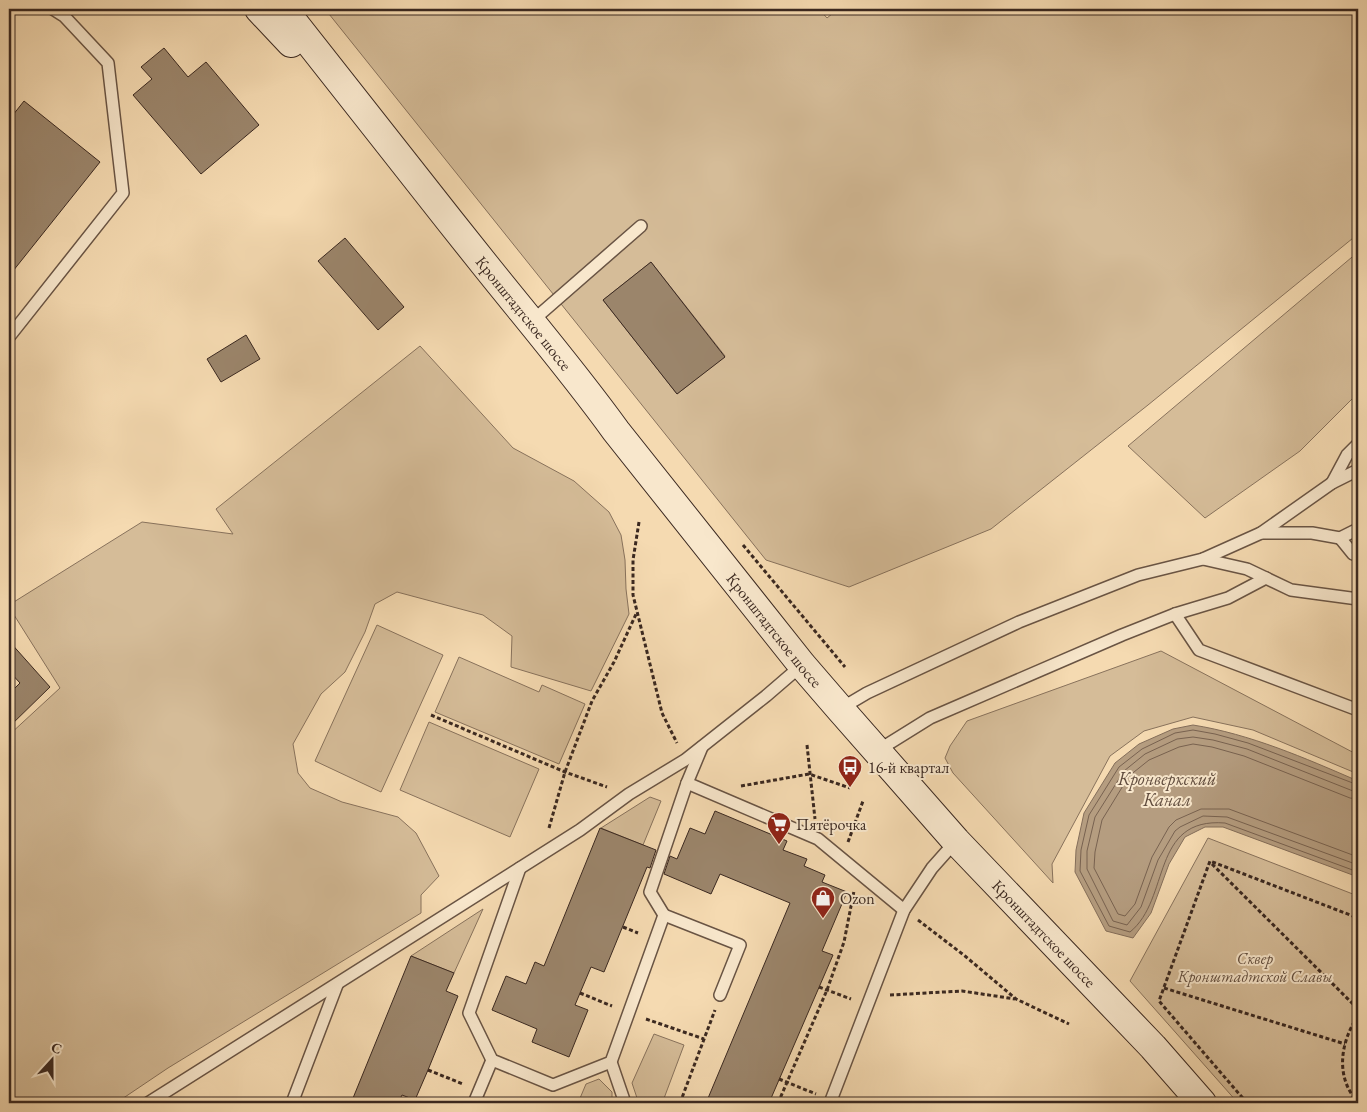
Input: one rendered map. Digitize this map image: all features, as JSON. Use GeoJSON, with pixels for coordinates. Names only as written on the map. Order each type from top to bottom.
{"type":"FeatureCollection","features":[{"type":"Feature","properties":{"kind":"main road","name":"Кронштадтское шоссе"},"geometry":{"type":"LineString","coordinates":[[259,9],[378,131]]}},
{"type":"Feature","properties":{"kind":"main road","name":"Кронштадтское шоссе"},"geometry":{"type":"LineString","coordinates":[[283,9],[530,322],[588,392],[616,431],[802,665],[956,841],[1153,1047],[1202,1103]]}},
{"type":"Feature","properties":{"kind":"lane"},"geometry":{"type":"LineString","coordinates":[[9,337],[123,193],[108,64],[64,16],[53,9]]}},
{"type":"Feature","properties":{"kind":"lane"},"geometry":{"type":"LineString","coordinates":[[530,322],[641,226]]}},
{"type":"Feature","properties":{"kind":"lane"},"geometry":{"type":"LineString","coordinates":[[1332,483],[1347,455],[1358,444]]}},
{"type":"Feature","properties":{"kind":"lane"},"geometry":{"type":"LineString","coordinates":[[840,709],[867,693],[1019,622],[1138,575],[1203,559],[1261,533],[1332,483],[1358,470]]}},
{"type":"Feature","properties":{"kind":"lane"},"geometry":{"type":"LineString","coordinates":[[1261,533],[1312,533],[1340,538],[1358,529]]}},
{"type":"Feature","properties":{"kind":"lane"},"geometry":{"type":"LineString","coordinates":[[1340,538],[1353,554],[1358,555]]}},
{"type":"Feature","properties":{"kind":"lane"},"geometry":{"type":"LineString","coordinates":[[1203,559],[1247,569],[1291,590],[1358,599]]}},
{"type":"Feature","properties":{"kind":"lane"},"geometry":{"type":"LineString","coordinates":[[877,751],[930,718],[1174,614],[1228,598],[1266,578]]}},
{"type":"Feature","properties":{"kind":"lane"},"geometry":{"type":"LineString","coordinates":[[1174,614],[1199,650],[1358,710]]}},
{"type":"Feature","properties":{"kind":"lane"},"geometry":{"type":"LineString","coordinates":[[148,1103],[580,830],[629,794],[685,760],[802,665]]}},
{"type":"Feature","properties":{"kind":"lane"},"geometry":{"type":"LineString","coordinates":[[703,746],[687,783],[650,892],[664,915],[740,945],[720,995]]}},
{"type":"Feature","properties":{"kind":"lane"},"geometry":{"type":"LineString","coordinates":[[687,783],[818,839],[904,910]]}},
{"type":"Feature","properties":{"kind":"lane"},"geometry":{"type":"LineString","coordinates":[[830,1102],[904,910],[932,868],[956,841]]}},
{"type":"Feature","properties":{"kind":"lane"},"geometry":{"type":"LineString","coordinates":[[520,868],[469,1013],[492,1060],[553,1085],[611,1062]]}},
{"type":"Feature","properties":{"kind":"lane"},"geometry":{"type":"LineString","coordinates":[[625,1103],[611,1062],[664,915]]}},
{"type":"Feature","properties":{"kind":"lane"},"geometry":{"type":"LineString","coordinates":[[292,1103],[337,985]]}},
{"type":"Feature","properties":{"kind":"lane"},"geometry":{"type":"LineString","coordinates":[[474,1103],[492,1060]]}},
{"type":"Feature","properties":{"kind":"path"},"geometry":{"type":"LineString","coordinates":[[639,522],[633,560],[633,595],[662,713],[685,760]]}},
{"type":"Feature","properties":{"kind":"path"},"geometry":{"type":"LineString","coordinates":[[547,836],[565,772],[592,701],[614,662],[638,612]]}},
{"type":"Feature","properties":{"kind":"path"},"geometry":{"type":"LineString","coordinates":[[431,715],[565,772],[629,794]]}},
{"type":"Feature","properties":{"kind":"path"},"geometry":{"type":"LineString","coordinates":[[806,745],[818,839]]}},
{"type":"Feature","properties":{"kind":"path"},"geometry":{"type":"LineString","coordinates":[[707,792],[809,774],[850,788]]}},
{"type":"Feature","properties":{"kind":"path"},"geometry":{"type":"LineString","coordinates":[[842,859],[863,801]]}},
{"type":"Feature","properties":{"kind":"path"},"geometry":{"type":"LineString","coordinates":[[1210,861],[1358,918]]}},
{"type":"Feature","properties":{"kind":"path"},"geometry":{"type":"LineString","coordinates":[[1210,861],[1159,1001],[1247,1103]]}},
{"type":"Feature","properties":{"kind":"path"},"geometry":{"type":"LineString","coordinates":[[1210,861],[1358,1009]]}},
{"type":"Feature","properties":{"kind":"path"},"geometry":{"type":"LineString","coordinates":[[778,1103],[827,990],[844,942],[855,888],[855,870]]}},
{"type":"Feature","properties":{"kind":"path"},"geometry":{"type":"LineString","coordinates":[[904,910],[965,956],[1016,999],[1069,1024]]}},
{"type":"Feature","properties":{"kind":"path"},"geometry":{"type":"LineString","coordinates":[[819,987],[870,1000],[962,990],[1016,999]]}},
{"type":"Feature","properties":{"kind":"path"},"geometry":{"type":"LineString","coordinates":[[1164,988],[1345,1044]]}},
{"type":"Feature","properties":{"kind":"path"},"geometry":{"type":"LineString","coordinates":[[680,1103],[720,995]]}},
{"type":"Feature","properties":{"kind":"path"},"geometry":{"type":"LineString","coordinates":[[1358,1016],[1345,1044],[1343,1063],[1349,1089],[1358,1103]]}},
{"type":"Feature","properties":{"kind":"path"},"geometry":{"type":"LineString","coordinates":[[428,1070],[479,1090]]}},
{"type":"Feature","properties":{"kind":"path"},"geometry":{"type":"LineString","coordinates":[[780,1079],[830,1102]]}},
{"type":"Feature","properties":{"kind":"green space"},"geometry":{"type":"Polygon","coordinates":[[[325,9],[332,9],[334,11],[337,9],[819,9],[827,18],[838,9],[1358,9],[1358,234],[1148,405],[991,529],[849,587],[766,560],[325,9]],[[651,262],[603,300],[677,394],[725,356],[651,262]]]}},
{"type":"Feature","properties":{"kind":"green space"},"geometry":{"type":"Polygon","coordinates":[[[1358,252],[1358,393],[1300,451],[1205,518],[1128,446],[1358,252]]]}},
{"type":"Feature","properties":{"kind":"green space"},"geometry":{"type":"Polygon","coordinates":[[[420,346],[513,448],[574,481],[609,512],[621,535],[629,614],[591,691],[511,667],[512,636],[483,615],[397,592],[375,604],[365,632],[345,672],[321,694],[293,744],[298,773],[310,788],[342,802],[398,817],[416,833],[439,876],[421,895],[421,913],[168,1068],[116,1103],[9,1103],[9,735],[60,688],[9,605],[142,522],[233,534],[216,509],[420,346]]]}},
{"type":"Feature","properties":{"kind":"green space"},"geometry":{"type":"Polygon","coordinates":[[[377,625],[443,655],[381,792],[315,761],[377,625]]]}},
{"type":"Feature","properties":{"kind":"green space"},"geometry":{"type":"Polygon","coordinates":[[[1161,651],[1358,755],[1358,774],[1253,730],[1193,717],[1144,731],[1110,756],[1052,864],[1053,883],[953,773],[945,758],[950,746],[967,721],[1161,651]]]}},
{"type":"Feature","properties":{"kind":"green space"},"geometry":{"type":"Polygon","coordinates":[[[459,657],[539,692],[542,685],[585,704],[559,764],[435,712],[459,657]]]}},
{"type":"Feature","properties":{"kind":"green space"},"geometry":{"type":"Polygon","coordinates":[[[429,722],[539,769],[510,837],[400,790],[429,722]]]}},
{"type":"Feature","properties":{"kind":"green space"},"geometry":{"type":"Polygon","coordinates":[[[650,797],[661,801],[643,845],[601,828],[650,797]]]}},
{"type":"Feature","properties":{"kind":"green space","name":"Сквер Кронштадтской Славы"},"geometry":{"type":"Polygon","coordinates":[[[1208,838],[1358,896],[1358,1103],[1238,1103],[1130,981],[1208,838]]]}},
{"type":"Feature","properties":{"kind":"green space"},"geometry":{"type":"Polygon","coordinates":[[[483,909],[454,973],[411,956],[483,909]]]}},
{"type":"Feature","properties":{"kind":"green space"},"geometry":{"type":"Polygon","coordinates":[[[654,1034],[684,1045],[663,1101],[660,1103],[638,1103],[632,1083],[654,1034]]]}},
{"type":"Feature","properties":{"kind":"green space"},"geometry":{"type":"Polygon","coordinates":[[[599,1079],[612,1092],[612,1103],[578,1103],[586,1084],[599,1079]]]}},
{"type":"Feature","properties":{"kind":"water","name":"Кронверкский Канал"},"geometry":{"type":"Polygon","coordinates":[[[1193,725],[1235,734],[1256,741],[1358,781],[1358,877],[1223,827],[1205,827],[1185,837],[1169,864],[1151,913],[1133,938],[1106,931],[1075,872],[1076,850],[1084,813],[1115,763],[1139,744],[1173,729],[1193,725]]]}},
{"type":"Feature","properties":{"kind":"building"},"geometry":{"type":"Polygon","coordinates":[[[164,48],[188,77],[206,62],[259,125],[201,174],[133,95],[152,79],[141,67],[164,48]]]}},
{"type":"Feature","properties":{"kind":"building"},"geometry":{"type":"Polygon","coordinates":[[[24,101],[100,162],[9,276],[9,120],[24,101]]]}},
{"type":"Feature","properties":{"kind":"building"},"geometry":{"type":"Polygon","coordinates":[[[345,238],[404,307],[378,330],[318,261],[345,238]]]}},
{"type":"Feature","properties":{"kind":"building"},"geometry":{"type":"Polygon","coordinates":[[[651,262],[725,357],[677,394],[603,300],[651,262]]]}},
{"type":"Feature","properties":{"kind":"building"},"geometry":{"type":"Polygon","coordinates":[[[246,335],[260,359],[221,382],[207,359],[246,335]]]}},
{"type":"Feature","properties":{"kind":"building"},"geometry":{"type":"Polygon","coordinates":[[[9,641],[50,687],[9,727],[9,694],[20,683],[9,671],[9,641]]]}},
{"type":"Feature","properties":{"kind":"building"},"geometry":{"type":"Polygon","coordinates":[[[715,811],[787,841],[783,850],[807,859],[804,866],[825,875],[822,882],[847,892],[822,951],[833,955],[769,1103],[706,1103],[790,903],[720,874],[711,894],[664,874],[670,856],[677,859],[690,828],[705,834],[715,811]]]}},
{"type":"Feature","properties":{"kind":"building"},"geometry":{"type":"Polygon","coordinates":[[[600,828],[656,850],[650,868],[647,867],[604,972],[591,967],[575,1005],[588,1010],[569,1057],[532,1042],[537,1029],[492,1010],[506,976],[526,984],[535,962],[544,966],[600,828]]]}},
{"type":"Feature","properties":{"kind":"building"},"geometry":{"type":"Polygon","coordinates":[[[411,956],[454,973],[446,991],[458,996],[428,1070],[415,1100],[402,1095],[398,1103],[351,1103],[411,956]]]}},
{"type":"Feature","properties":{"kind":"place","name":"16-й квартал"},"geometry":{"type":"Point","coordinates":[850,788]}},
{"type":"Feature","properties":{"kind":"place","name":"Пятёрочка"},"geometry":{"type":"Point","coordinates":[779,845]}},
{"type":"Feature","properties":{"kind":"place","name":"Ozon"},"geometry":{"type":"Point","coordinates":[823,919]}}]}
